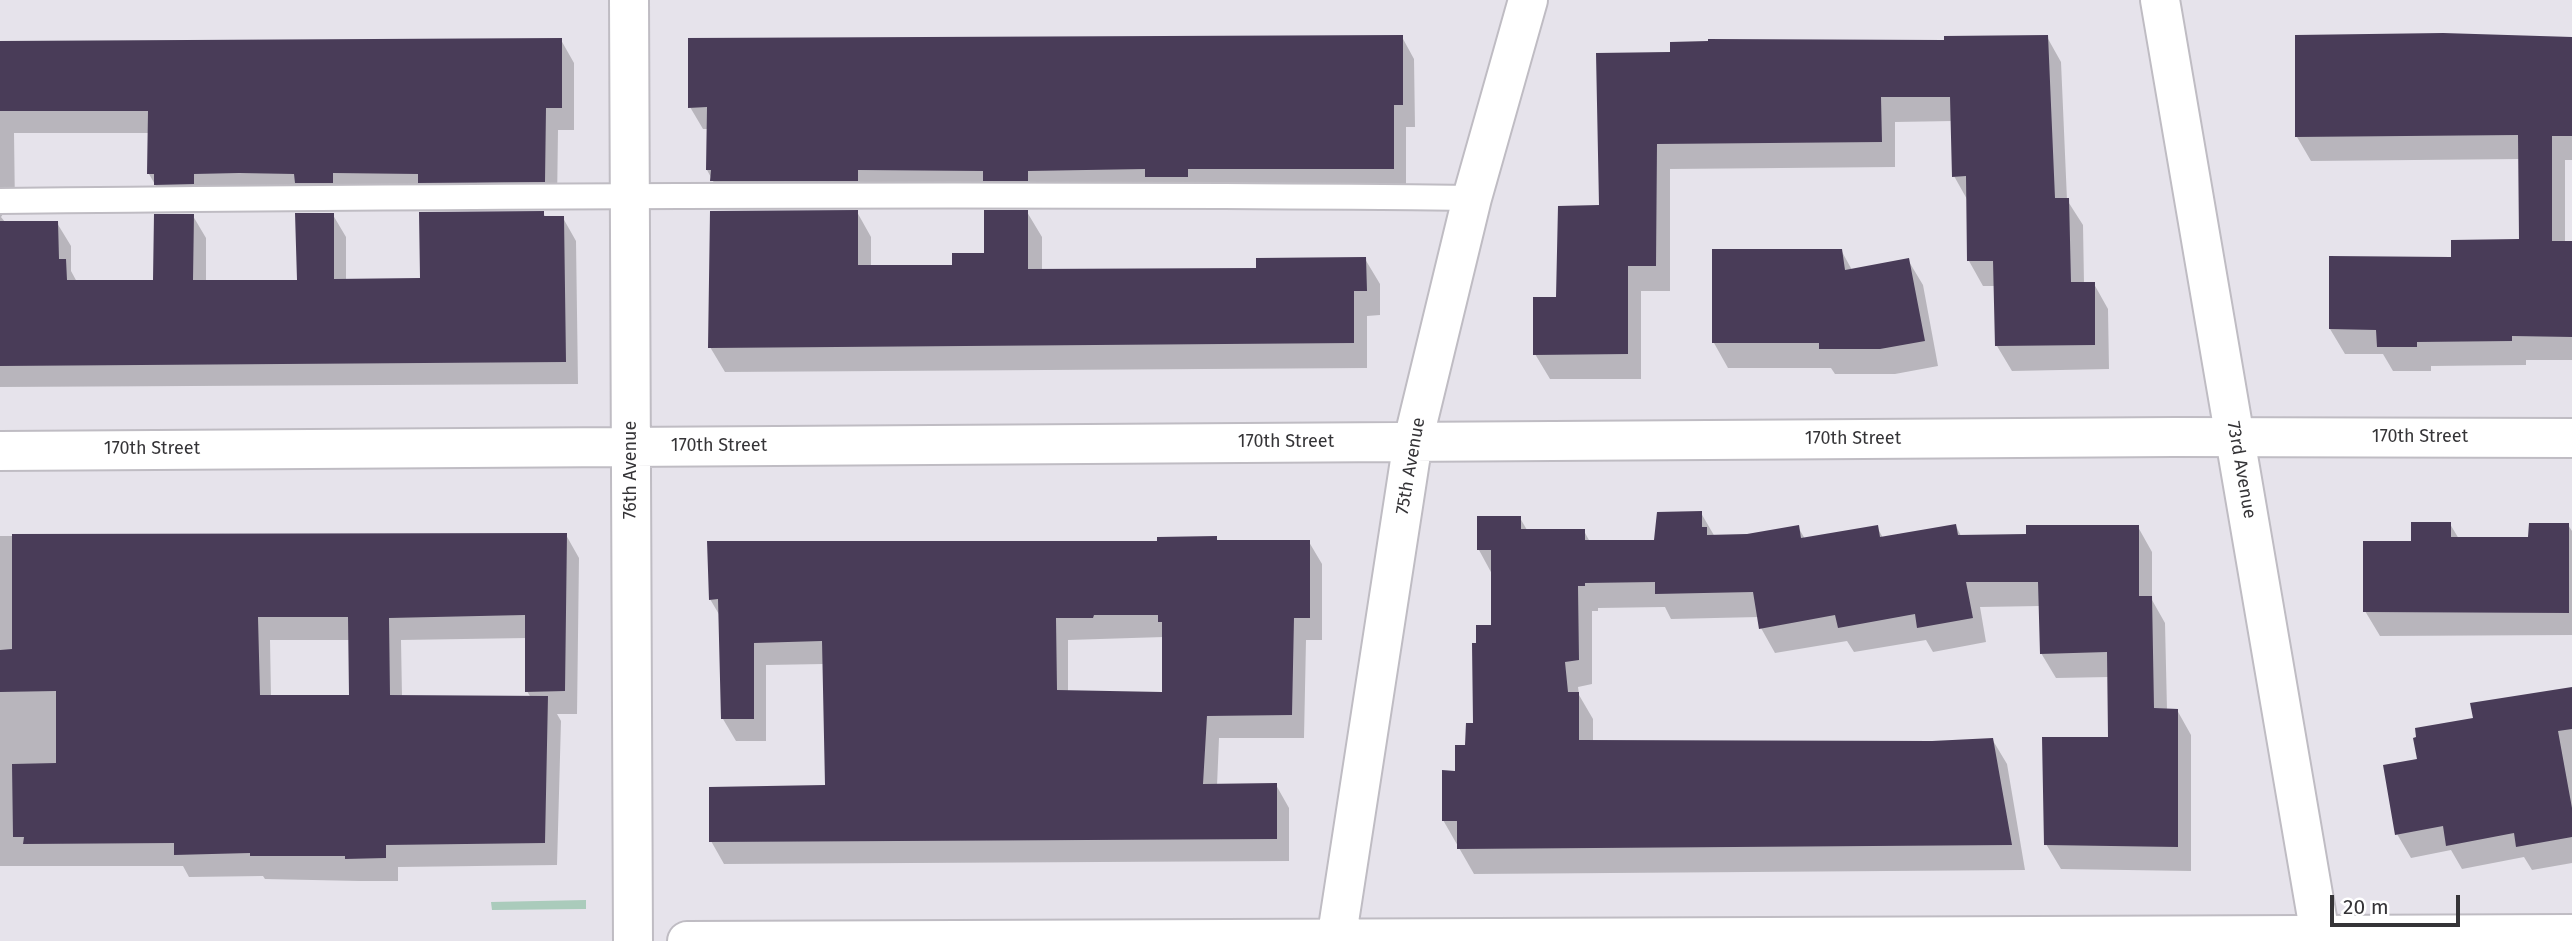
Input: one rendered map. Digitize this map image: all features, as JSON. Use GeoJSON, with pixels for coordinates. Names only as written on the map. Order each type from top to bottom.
{"type":"FeatureCollection","features":[{"type":"Feature","properties":{"kind":"street","name":"76th Avenue"},"geometry":{"type":"LineString","coordinates":[[629,0],[633,941]]}},
{"type":"Feature","properties":{"kind":"street","name":"75th Avenue"},"geometry":{"type":"LineString","coordinates":[[1336,939],[1413,441],[1472,198],[1528,0]]}},
{"type":"Feature","properties":{"kind":"street","name":"73rd Avenue"},"geometry":{"type":"LineString","coordinates":[[2160,0],[2321,937]]}},
{"type":"Feature","properties":{"kind":"street","name":"170th Street"},"geometry":{"type":"LineString","coordinates":[[0,451],[2235,436],[2572,438]]}},
{"type":"Feature","properties":{"kind":"street"},"geometry":{"type":"LineString","coordinates":[[687,941],[2572,934]]}},
{"type":"Feature","properties":{"kind":"lane"},"geometry":{"type":"LineString","coordinates":[[0,201],[630,195],[1312,194],[1472,198]]}},
{"type":"Feature","properties":{"kind":"green space"},"geometry":{"type":"Polygon","coordinates":[[[586,900],[586,909],[492,910],[491,902],[586,900]]]}},
{"type":"Feature","properties":{"kind":"building"},"geometry":{"type":"Polygon","coordinates":[[[2443,33],[2572,37],[2572,136],[2552,136],[2552,241],[2572,241],[2572,337],[2512,336],[2512,341],[2417,342],[2417,347],[2377,347],[2376,330],[2329,329],[2329,256],[2451,257],[2451,240],[2519,239],[2518,135],[2295,137],[2295,35],[2443,33]]]}},
{"type":"Feature","properties":{"kind":"building"},"geometry":{"type":"Polygon","coordinates":[[[1403,35],[1403,105],[1394,105],[1394,169],[1188,169],[1188,177],[1145,177],[1145,169],[1028,171],[1028,181],[983,181],[983,171],[858,170],[858,181],[710,181],[711,170],[706,170],[707,107],[688,108],[688,38],[1403,35]]]}},
{"type":"Feature","properties":{"kind":"building"},"geometry":{"type":"Polygon","coordinates":[[[2048,35],[2055,198],[2069,198],[2071,282],[2095,282],[2095,345],[1995,346],[1993,261],[1967,261],[1966,176],[1952,177],[1950,97],[1881,97],[1882,142],[1657,144],[1656,266],[1628,266],[1628,354],[1533,355],[1533,297],[1556,297],[1558,206],[1599,205],[1596,53],[1670,52],[1670,42],[1708,39],[1944,40],[1944,36],[2048,35]]]}},
{"type":"Feature","properties":{"kind":"building"},"geometry":{"type":"Polygon","coordinates":[[[562,38],[562,108],[546,108],[545,182],[418,183],[418,174],[333,173],[333,183],[295,183],[294,174],[239,173],[194,174],[194,184],[154,185],[154,174],[147,174],[148,111],[0,111],[0,41],[562,38]]]}},
{"type":"Feature","properties":{"kind":"building"},"geometry":{"type":"Polygon","coordinates":[[[858,210],[858,265],[952,265],[952,253],[984,253],[984,210],[1028,210],[1028,269],[1256,268],[1256,258],[1366,257],[1367,291],[1354,291],[1354,343],[708,348],[710,211],[858,210]]]}},
{"type":"Feature","properties":{"kind":"building"},"geometry":{"type":"Polygon","coordinates":[[[544,211],[544,216],[564,216],[566,362],[0,366],[0,221],[58,221],[59,259],[66,259],[67,280],[153,280],[154,214],[194,214],[193,280],[297,280],[295,213],[334,213],[334,279],[420,278],[419,212],[544,211]]]}},
{"type":"Feature","properties":{"kind":"building"},"geometry":{"type":"Polygon","coordinates":[[[1712,249],[1842,249],[1845,270],[1909,258],[1925,341],[1880,349],[1819,349],[1819,343],[1712,343],[1712,249]]]}},
{"type":"Feature","properties":{"kind":"building"},"geometry":{"type":"Polygon","coordinates":[[[1702,511],[1702,527],[1707,527],[1707,535],[1747,534],[1799,525],[1801,538],[1878,525],[1880,537],[1956,524],[1958,535],[2026,534],[2026,525],[2139,525],[2139,596],[2152,596],[2154,708],[2178,709],[2178,847],[2044,845],[2042,737],[2108,737],[2107,652],[2040,654],[2038,582],[1966,582],[1973,618],[1917,628],[1915,614],[1838,628],[1835,615],[1759,629],[1753,592],[1655,594],[1655,582],[1585,583],[1585,586],[1578,586],[1579,660],[1565,662],[1568,692],[1579,692],[1579,740],[1932,741],[1993,738],[2012,845],[1457,849],[1457,821],[1442,821],[1442,770],[1455,771],[1455,745],[1465,745],[1466,723],[1473,723],[1472,643],[1476,643],[1476,625],[1491,625],[1491,550],[1477,550],[1477,516],[1521,516],[1521,529],[1585,529],[1585,540],[1654,540],[1657,512],[1702,511]]]}},
{"type":"Feature","properties":{"kind":"building"},"geometry":{"type":"Polygon","coordinates":[[[2411,522],[2451,522],[2451,537],[2528,537],[2529,523],[2569,523],[2569,613],[2363,612],[2363,541],[2411,541],[2411,522]]]}},
{"type":"Feature","properties":{"kind":"building"},"geometry":{"type":"Polygon","coordinates":[[[567,533],[565,691],[525,692],[525,615],[389,618],[390,695],[548,696],[545,843],[386,845],[386,858],[345,859],[345,856],[250,856],[250,853],[174,855],[174,843],[23,844],[24,837],[13,837],[12,764],[56,763],[56,691],[0,692],[0,650],[12,649],[12,534],[567,533]],[[258,617],[260,695],[349,695],[348,617],[258,617]]]}},
{"type":"Feature","properties":{"kind":"building"},"geometry":{"type":"Polygon","coordinates":[[[1217,536],[1217,540],[1310,540],[1310,618],[1294,618],[1292,715],[1207,716],[1203,784],[1277,783],[1277,839],[709,842],[709,787],[825,785],[822,641],[754,643],[754,719],[721,719],[718,599],[709,600],[707,541],[1157,541],[1157,537],[1217,536]],[[1158,615],[1056,618],[1057,690],[1162,692],[1162,622],[1158,622],[1158,615]]]}},
{"type":"Feature","properties":{"kind":"building"},"geometry":{"type":"Polygon","coordinates":[[[2572,687],[2572,729],[2558,731],[2572,808],[2572,837],[2516,847],[2514,833],[2446,846],[2443,826],[2395,835],[2383,765],[2417,759],[2413,738],[2416,737],[2415,728],[2473,718],[2470,703],[2572,687]]]}}]}
